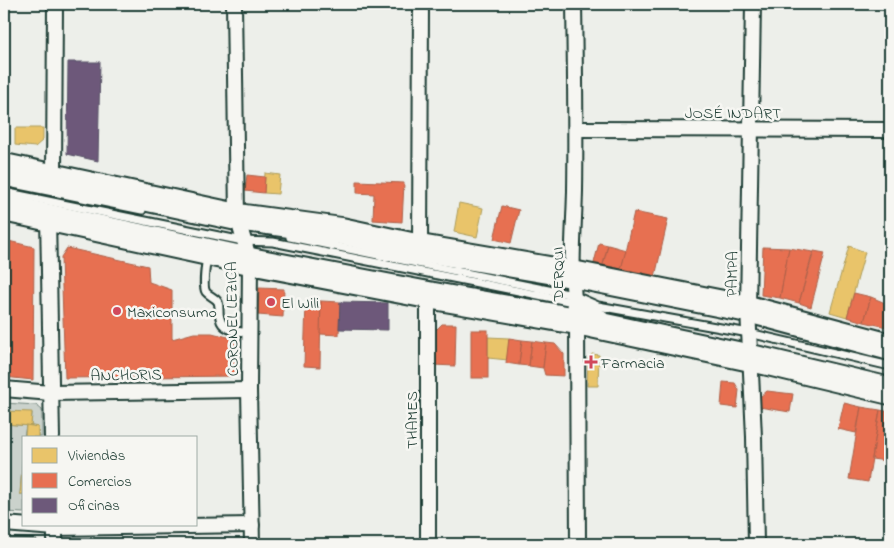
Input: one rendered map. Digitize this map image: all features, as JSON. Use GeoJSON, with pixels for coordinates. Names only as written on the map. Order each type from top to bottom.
{"type":"FeatureCollection","features":[{"type":"Feature","properties":{"kind":"highway"},"geometry":{"type":"LineString","coordinates":[[4,167],[54,177],[242,234],[428,296],[574,298],[749,340],[890,347]]}},
{"type":"Feature","properties":{"kind":"highway"},"geometry":{"type":"LineString","coordinates":[[4,208],[207,251],[242,234],[341,231],[420,248],[574,298],[749,340],[890,391]]}},
{"type":"Feature","properties":{"kind":"street"},"geometry":{"type":"LineString","coordinates":[[54,177],[55,4]]}},
{"type":"Feature","properties":{"kind":"street","name":"CORONEL LEZICA"},"geometry":{"type":"LineString","coordinates":[[234,4],[242,234],[249,333],[252,544]]}},
{"type":"Feature","properties":{"kind":"street"},"geometry":{"type":"LineString","coordinates":[[420,248],[421,4]]}},
{"type":"Feature","properties":{"kind":"street","name":"DERQUI"},"geometry":{"type":"LineString","coordinates":[[574,4],[576,129],[574,298],[578,544]]}},
{"type":"Feature","properties":{"kind":"street","name":"PAMPA"},"geometry":{"type":"LineString","coordinates":[[753,4],[749,340],[756,544]]}},
{"type":"Feature","properties":{"kind":"street","name":"JOSÉ INDART"},"geometry":{"type":"LineString","coordinates":[[576,129],[890,130]]}},
{"type":"Feature","properties":{"kind":"street"},"geometry":{"type":"LineString","coordinates":[[48,216],[52,436]]}},
{"type":"Feature","properties":{"kind":"street","name":"THAMES"},"geometry":{"type":"LineString","coordinates":[[428,296],[428,544]]}},
{"type":"Feature","properties":{"kind":"street","name":"ANCHORIS"},"geometry":{"type":"LineString","coordinates":[[4,389],[51,393],[249,390]]}},
{"type":"Feature","properties":{"kind":"street"},"geometry":{"type":"LineString","coordinates":[[4,524],[22,525]]}},
{"type":"Feature","properties":{"kind":"street"},"geometry":{"type":"LineString","coordinates":[[198,525],[252,524]]}},
{"type":"Feature","properties":{"kind":"street"},"geometry":{"type":"LineString","coordinates":[[55,526],[55,544]]}},
{"type":"Feature","properties":{"kind":"lane"},"geometry":{"type":"LineString","coordinates":[[4,182],[146,211]]}},
{"type":"Feature","properties":{"kind":"lane"},"geometry":{"type":"LineString","coordinates":[[4,192],[242,234],[273,242],[574,298]]}},
{"type":"Feature","properties":{"kind":"lane"},"geometry":{"type":"LineString","coordinates":[[283,235],[574,298],[598,313],[617,317]]}},
{"type":"Feature","properties":{"kind":"lane"},"geometry":{"type":"LineString","coordinates":[[207,251],[204,288],[216,300],[222,324],[226,328],[249,333]]}},
{"type":"Feature","properties":{"kind":"lane"},"geometry":{"type":"LineString","coordinates":[[749,340],[890,366]]}},
{"type":"Feature","properties":{"kind":"shaded area"},"geometry":{"type":"Polygon","coordinates":[[[4,403],[36,405],[42,410],[42,436],[38,436],[38,427],[31,426],[32,413],[4,411],[4,403]]]}},
{"type":"Feature","properties":{"kind":"shaded area"},"geometry":{"type":"Polygon","coordinates":[[[4,424],[26,426],[24,436],[22,436],[20,494],[22,494],[22,513],[4,512],[4,424]]]}},
{"type":"Feature","properties":{"kind":"shaded area"},"geometry":{"type":"Polygon","coordinates":[[[4,537],[36,539],[41,544],[4,544],[4,537]]]}},
{"type":"Feature","properties":{"kind":"building: Viviendas"},"geometry":{"type":"Polygon","coordinates":[[[15,128],[43,128],[43,140],[35,147],[15,145],[15,128]]]}},
{"type":"Feature","properties":{"kind":"building: Viviendas"},"geometry":{"type":"Polygon","coordinates":[[[265,173],[280,175],[278,194],[264,193],[265,173]]]}},
{"type":"Feature","properties":{"kind":"building: Viviendas"},"geometry":{"type":"Polygon","coordinates":[[[459,203],[483,208],[477,237],[454,232],[459,203]]]}},
{"type":"Feature","properties":{"kind":"building: Viviendas"},"geometry":{"type":"Polygon","coordinates":[[[849,246],[865,252],[847,317],[830,312],[849,246]]]}},
{"type":"Feature","properties":{"kind":"building: Viviendas"},"geometry":{"type":"Polygon","coordinates":[[[488,337],[509,338],[508,360],[488,358],[488,337]]]}},
{"type":"Feature","properties":{"kind":"building: Viviendas"},"geometry":{"type":"Polygon","coordinates":[[[592,354],[599,355],[598,386],[587,386],[588,359],[592,354]]]}},
{"type":"Feature","properties":{"kind":"building: Viviendas"},"geometry":{"type":"Polygon","coordinates":[[[4,411],[32,412],[31,426],[4,424],[4,411]]]}},
{"type":"Feature","properties":{"kind":"building: Viviendas"},"geometry":{"type":"Polygon","coordinates":[[[26,425],[38,427],[38,436],[25,436],[26,425]]]}},
{"type":"Feature","properties":{"kind":"building: Viviendas"},"geometry":{"type":"Polygon","coordinates":[[[22,472],[22,494],[20,494],[22,472]]]}},
{"type":"Feature","properties":{"kind":"building: Comercios"},"geometry":{"type":"Polygon","coordinates":[[[247,175],[265,177],[264,193],[245,191],[247,175]]]}},
{"type":"Feature","properties":{"kind":"building: Comercios"},"geometry":{"type":"Polygon","coordinates":[[[357,181],[404,183],[402,222],[373,220],[374,194],[357,193],[357,181]]]}},
{"type":"Feature","properties":{"kind":"building: Comercios"},"geometry":{"type":"Polygon","coordinates":[[[502,206],[519,210],[511,243],[494,239],[502,206]]]}},
{"type":"Feature","properties":{"kind":"building: Comercios"},"geometry":{"type":"Polygon","coordinates":[[[634,212],[668,219],[655,277],[621,269],[634,212]]]}},
{"type":"Feature","properties":{"kind":"building: Comercios"},"geometry":{"type":"Polygon","coordinates":[[[4,240],[34,247],[33,380],[4,377],[4,240]]]}},
{"type":"Feature","properties":{"kind":"building: Comercios"},"geometry":{"type":"Polygon","coordinates":[[[599,243],[608,245],[603,265],[594,263],[599,243]]]}},
{"type":"Feature","properties":{"kind":"building: Comercios"},"geometry":{"type":"Polygon","coordinates":[[[608,245],[626,250],[621,269],[603,265],[608,245]]]}},
{"type":"Feature","properties":{"kind":"building: Comercios"},"geometry":{"type":"Polygon","coordinates":[[[763,247],[789,248],[780,298],[761,295],[763,247]]]}},
{"type":"Feature","properties":{"kind":"building: Comercios","name":"Maxiconsumo"},"geometry":{"type":"Polygon","coordinates":[[[67,248],[148,266],[149,282],[172,290],[172,339],[194,333],[212,333],[236,339],[237,376],[65,378],[61,257],[67,248]]]}},
{"type":"Feature","properties":{"kind":"building: Comercios"},"geometry":{"type":"Polygon","coordinates":[[[789,248],[813,252],[799,303],[780,298],[789,248]]]}},
{"type":"Feature","properties":{"kind":"building: Comercios"},"geometry":{"type":"Polygon","coordinates":[[[814,251],[825,253],[811,307],[799,303],[814,251]]]}},
{"type":"Feature","properties":{"kind":"building: Comercios","name":"El Wili"},"geometry":{"type":"Polygon","coordinates":[[[259,288],[284,289],[283,317],[258,315],[259,288]]]}},
{"type":"Feature","properties":{"kind":"building: Comercios"},"geometry":{"type":"Polygon","coordinates":[[[854,293],[871,297],[864,322],[847,317],[854,293]]]}},
{"type":"Feature","properties":{"kind":"building: Comercios"},"geometry":{"type":"Polygon","coordinates":[[[871,297],[890,305],[887,327],[864,322],[871,297]]]}},
{"type":"Feature","properties":{"kind":"building: Comercios"},"geometry":{"type":"Polygon","coordinates":[[[306,301],[321,301],[320,367],[304,366],[306,301]]]}},
{"type":"Feature","properties":{"kind":"building: Comercios"},"geometry":{"type":"Polygon","coordinates":[[[321,301],[340,302],[339,335],[320,334],[321,301]]]}},
{"type":"Feature","properties":{"kind":"building: Comercios"},"geometry":{"type":"Polygon","coordinates":[[[890,312],[890,328],[887,327],[890,312]]]}},
{"type":"Feature","properties":{"kind":"building: Comercios"},"geometry":{"type":"Polygon","coordinates":[[[442,324],[456,324],[455,366],[433,365],[433,333],[442,324]]]}},
{"type":"Feature","properties":{"kind":"building: Comercios"},"geometry":{"type":"Polygon","coordinates":[[[471,330],[488,330],[488,378],[471,378],[471,330]]]}},
{"type":"Feature","properties":{"kind":"building: Comercios"},"geometry":{"type":"Polygon","coordinates":[[[509,338],[522,340],[519,365],[506,363],[509,338]]]}},
{"type":"Feature","properties":{"kind":"building: Comercios"},"geometry":{"type":"Polygon","coordinates":[[[522,340],[532,341],[529,366],[519,365],[522,340]]]}},
{"type":"Feature","properties":{"kind":"building: Comercios"},"geometry":{"type":"Polygon","coordinates":[[[532,341],[546,343],[543,368],[529,366],[532,341]]]}},
{"type":"Feature","properties":{"kind":"building: Comercios"},"geometry":{"type":"Polygon","coordinates":[[[546,343],[555,344],[564,354],[564,376],[545,375],[543,368],[546,343]]]}},
{"type":"Feature","properties":{"kind":"building: Comercios"},"geometry":{"type":"Polygon","coordinates":[[[723,382],[735,383],[739,390],[737,408],[721,406],[723,382]]]}},
{"type":"Feature","properties":{"kind":"building: Comercios"},"geometry":{"type":"Polygon","coordinates":[[[767,391],[793,394],[790,412],[759,407],[760,397],[767,391]]]}},
{"type":"Feature","properties":{"kind":"building: Comercios"},"geometry":{"type":"Polygon","coordinates":[[[844,403],[861,407],[856,433],[838,429],[844,403]]]}},
{"type":"Feature","properties":{"kind":"building: Comercios"},"geometry":{"type":"Polygon","coordinates":[[[861,407],[880,410],[868,482],[849,479],[861,407]]]}},
{"type":"Feature","properties":{"kind":"building: Comercios"},"geometry":{"type":"Polygon","coordinates":[[[880,410],[890,412],[890,432],[886,461],[872,459],[880,410]]]}},
{"type":"Feature","properties":{"kind":"building: Oficinas"},"geometry":{"type":"Polygon","coordinates":[[[68,62],[100,62],[98,161],[67,154],[68,62]]]}},
{"type":"Feature","properties":{"kind":"building: Oficinas"},"geometry":{"type":"Polygon","coordinates":[[[340,302],[388,303],[388,330],[339,329],[340,302]]]}},
{"type":"Feature","properties":{"kind":"place","name":"El Wili"},"geometry":{"type":"Point","coordinates":[271,302]}},
{"type":"Feature","properties":{"kind":"place","name":"Maxiconsumo"},"geometry":{"type":"Point","coordinates":[117,311]}},
{"type":"Feature","properties":{"kind":"place","name":"Farmacia"},"geometry":{"type":"Point","coordinates":[591,362]}}]}
